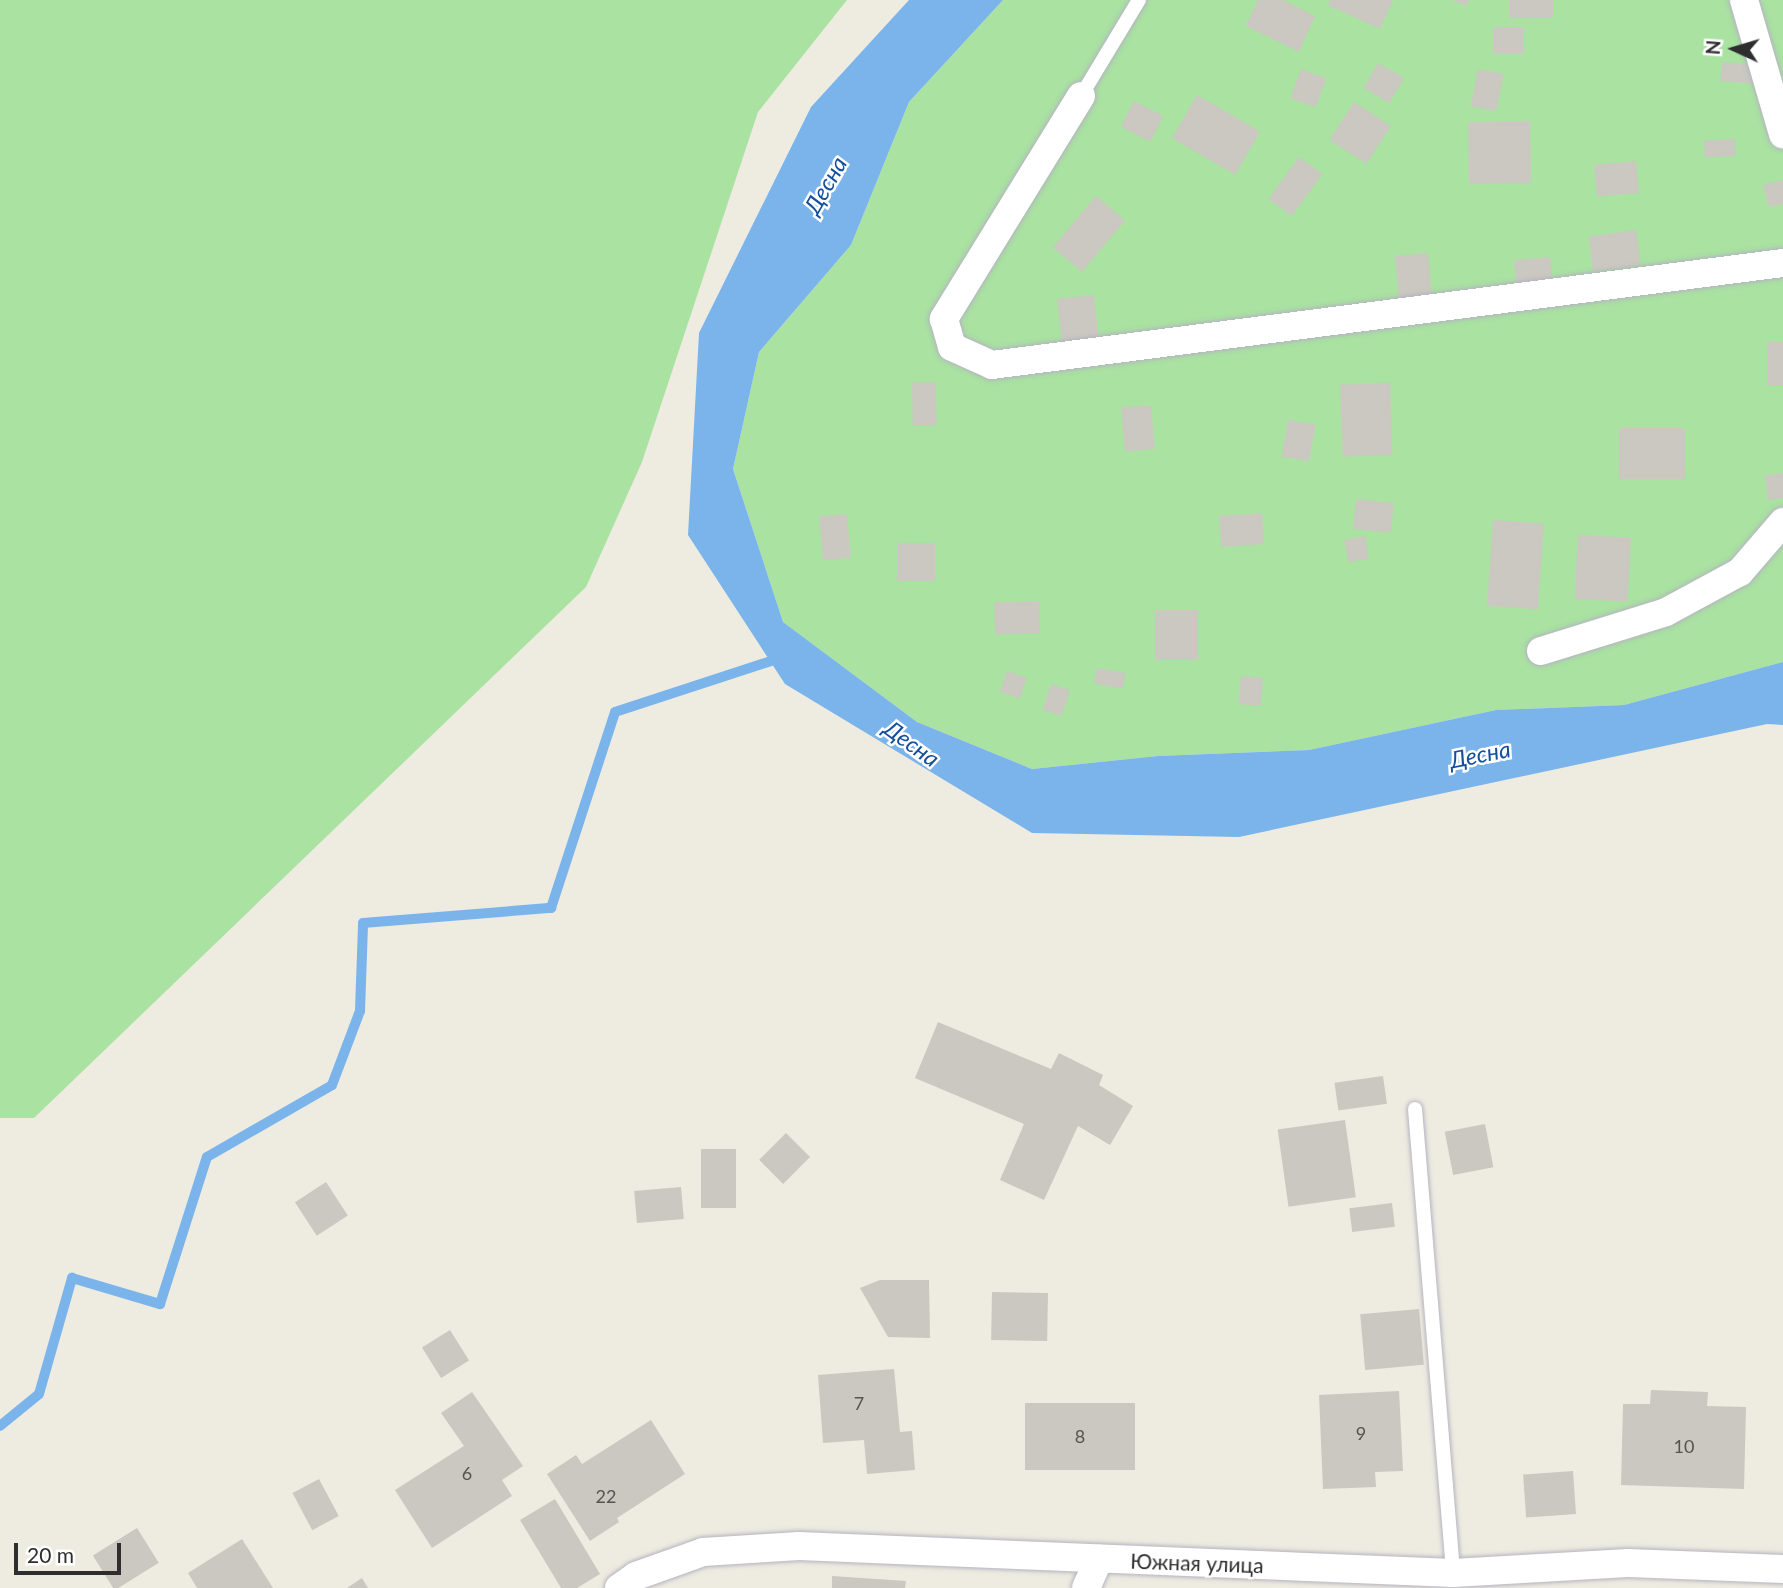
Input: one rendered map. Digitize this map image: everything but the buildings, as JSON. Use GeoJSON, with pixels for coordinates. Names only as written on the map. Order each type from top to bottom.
{"type":"FeatureCollection","features":[{"type":"Feature","properties":{"kind":"street"},"geometry":{"type":"LineString","coordinates":[[1744,0],[1783,134]]}},
{"type":"Feature","properties":{"kind":"street"},"geometry":{"type":"LineString","coordinates":[[1081,96],[944,319],[952,346],[992,365],[1783,263]]}},
{"type":"Feature","properties":{"kind":"street"},"geometry":{"type":"LineString","coordinates":[[1541,652],[1666,612],[1740,572],[1783,522]]}},
{"type":"Feature","properties":{"kind":"street","name":"Южная улица"},"geometry":{"type":"LineString","coordinates":[[619,1588],[636,1576],[703,1552],[799,1546],[1452,1573],[1623,1575],[1783,1569]]}},
{"type":"Feature","properties":{"kind":"street"},"geometry":{"type":"LineString","coordinates":[[1086,1588],[1099,1559]]}},
{"type":"Feature","properties":{"kind":"lane"},"geometry":{"type":"LineString","coordinates":[[1081,96],[1139,0]]}},
{"type":"Feature","properties":{"kind":"lane"},"geometry":{"type":"LineString","coordinates":[[1415,1109],[1452,1573]]}},
{"type":"Feature","properties":{"kind":"green space"},"geometry":{"type":"Polygon","coordinates":[[[0,0],[847,0],[758,112],[642,462],[586,587],[34,1118],[0,1118],[0,0]]]}},
{"type":"Feature","properties":{"kind":"green space"},"geometry":{"type":"Polygon","coordinates":[[[1003,0],[1783,0],[1783,662],[1624,705],[1496,710],[1309,750],[1158,756],[1032,769],[917,722],[783,622],[733,469],[759,352],[851,245],[909,102],[1003,0]]]}},
{"type":"Feature","properties":{"kind":"water","name":"Десна"},"geometry":{"type":"Polygon","coordinates":[[[909,0],[1003,0],[909,102],[851,245],[759,352],[733,469],[783,622],[917,722],[1032,769],[1158,756],[1309,750],[1496,710],[1624,705],[1783,662],[1783,725],[1767,724],[1239,837],[1032,833],[785,684],[688,535],[699,333],[811,107],[909,0]]]}},
{"type":"Feature","properties":{"kind":"waterway"},"geometry":{"type":"LineString","coordinates":[[0,1426],[39,1394],[72,1278],[160,1304],[207,1157],[332,1085],[360,1011],[363,923],[551,908],[615,712],[783,657]]}}]}
